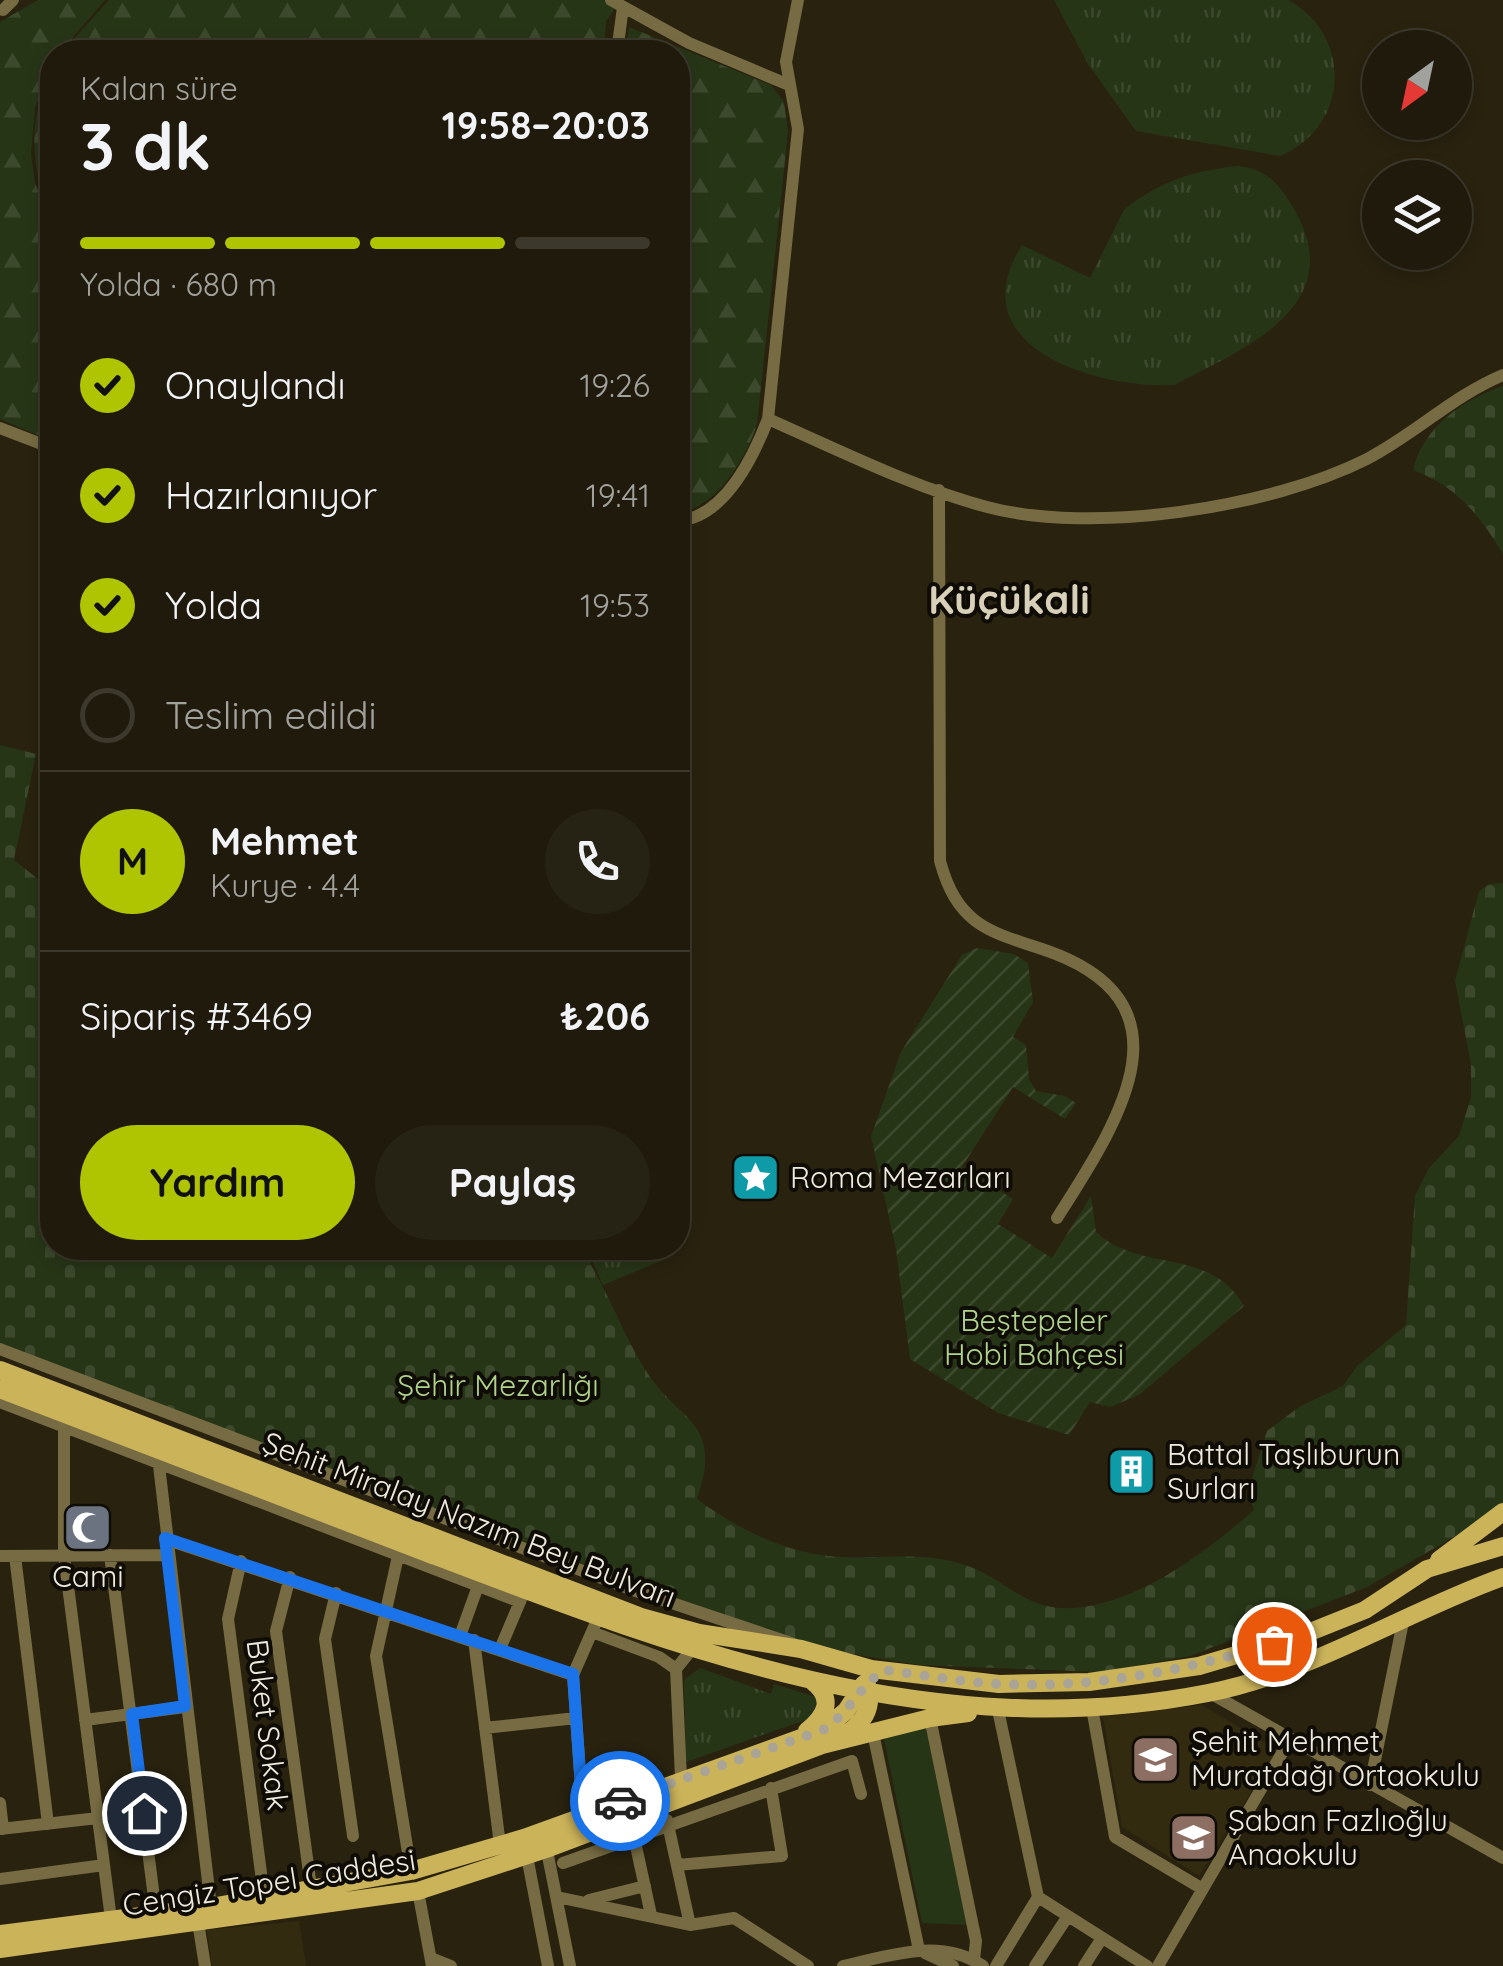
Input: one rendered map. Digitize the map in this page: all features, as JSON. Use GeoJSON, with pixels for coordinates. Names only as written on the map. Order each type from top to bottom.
{"type":"FeatureCollection","features":[{"type":"Feature","properties":{"kind":"main road","name":"Şehit Miralay Nazım Bey Bulvarı"},"geometry":{"type":"LineString","coordinates":[[0,1370],[641,1617],[699,1633],[800,1648],[863,1683]]}},
{"type":"Feature","properties":{"kind":"main road","name":"Şehit Miralay Nazım Bey Bulvarı"},"geometry":{"type":"LineString","coordinates":[[0,1389],[158,1456],[595,1625],[812,1681],[863,1683],[998,1710],[1092,1708],[1210,1693],[1308,1660],[1503,1576]]}},
{"type":"Feature","properties":{"kind":"main road"},"geometry":{"type":"LineString","coordinates":[[1427,1569],[1503,1512]]}},
{"type":"Feature","properties":{"kind":"main road","name":"Şehit Miralay Nazım Bey Bulvarı"},"geometry":{"type":"LineString","coordinates":[[863,1683],[884,1670],[999,1684],[1089,1682],[1199,1666],[1300,1636],[1365,1610],[1427,1569],[1503,1546]]}},
{"type":"Feature","properties":{"kind":"main road"},"geometry":{"type":"LineString","coordinates":[[798,1738],[826,1712],[823,1691],[812,1681]]}},
{"type":"Feature","properties":{"kind":"main road"},"geometry":{"type":"LineString","coordinates":[[822,1745],[861,1722],[863,1683]]}},
{"type":"Feature","properties":{"kind":"main road","name":"Cengiz Topel Caddesi"},"geometry":{"type":"LineString","coordinates":[[544,1840],[583,1815],[836,1722],[863,1683]]}},
{"type":"Feature","properties":{"kind":"main road","name":"Cengiz Topel Caddesi"},"geometry":{"type":"LineString","coordinates":[[0,1949],[418,1891],[544,1840],[661,1804],[822,1745],[930,1718],[998,1710]]}},
{"type":"Feature","properties":{"kind":"main road","name":"Cengiz Topel Caddesi"},"geometry":{"type":"LineString","coordinates":[[0,1934],[211,1907],[411,1872],[500,1845],[525,1847]]}},
{"type":"Feature","properties":{"kind":"street"},"geometry":{"type":"LineString","coordinates":[[690,518],[702,514],[723,496],[756,449],[768,419],[798,130],[786,62],[798,0]]}},
{"type":"Feature","properties":{"kind":"street"},"geometry":{"type":"LineString","coordinates":[[617,40],[617,3],[684,40]]}},
{"type":"Feature","properties":{"kind":"street"},"geometry":{"type":"LineString","coordinates":[[690,43],[789,85]]}},
{"type":"Feature","properties":{"kind":"street"},"geometry":{"type":"LineString","coordinates":[[768,419],[988,508],[1055,518],[1130,518],[1212,505],[1340,470],[1503,375]]}},
{"type":"Feature","properties":{"kind":"street"},"geometry":{"type":"LineString","coordinates":[[0,428],[40,443]]}},
{"type":"Feature","properties":{"kind":"street"},"geometry":{"type":"LineString","coordinates":[[939,490],[938,794],[940,861],[946,884],[975,923],[1104,978],[1122,998],[1134,1032],[1118,1109],[1097,1154],[1057,1218]]}},
{"type":"Feature","properties":{"kind":"street"},"geometry":{"type":"LineString","coordinates":[[0,1349],[630,1589],[782,1637],[800,1648]]}},
{"type":"Feature","properties":{"kind":"street"},"geometry":{"type":"LineString","coordinates":[[0,1402],[158,1456],[478,1586],[522,1596],[500,1649]]}},
{"type":"Feature","properties":{"kind":"street"},"geometry":{"type":"LineString","coordinates":[[64,1427],[64,1555],[111,1919]]}},
{"type":"Feature","properties":{"kind":"street"},"geometry":{"type":"LineString","coordinates":[[158,1456],[211,1907]]}},
{"type":"Feature","properties":{"kind":"street"},"geometry":{"type":"LineString","coordinates":[[165,1538],[241,1560],[573,1674]]}},
{"type":"Feature","properties":{"kind":"street"},"geometry":{"type":"LineString","coordinates":[[110,1555],[156,1912]]}},
{"type":"Feature","properties":{"kind":"street"},"geometry":{"type":"LineString","coordinates":[[48,1824],[8,1556],[167,1555]]}},
{"type":"Feature","properties":{"kind":"street"},"geometry":{"type":"LineString","coordinates":[[398,1556],[376,1656],[411,1872]]}},
{"type":"Feature","properties":{"kind":"street","name":"Buket Sokak"},"geometry":{"type":"LineString","coordinates":[[241,1560],[228,1619],[264,1896]]}},
{"type":"Feature","properties":{"kind":"street"},"geometry":{"type":"LineString","coordinates":[[290,1577],[276,1631],[311,1887]]}},
{"type":"Feature","properties":{"kind":"street"},"geometry":{"type":"LineString","coordinates":[[460,1636],[478,1586]]}},
{"type":"Feature","properties":{"kind":"street"},"geometry":{"type":"LineString","coordinates":[[336,1593],[326,1639],[353,1836]]}},
{"type":"Feature","properties":{"kind":"street"},"geometry":{"type":"LineString","coordinates":[[1370,1785],[1404,1617]]}},
{"type":"Feature","properties":{"kind":"street"},"geometry":{"type":"LineString","coordinates":[[583,1815],[573,1674],[595,1625],[676,1668]]}},
{"type":"Feature","properties":{"kind":"street"},"geometry":{"type":"LineString","coordinates":[[474,1640],[500,1845]]}},
{"type":"Feature","properties":{"kind":"street"},"geometry":{"type":"LineString","coordinates":[[681,1778],[676,1668],[692,1649]]}},
{"type":"Feature","properties":{"kind":"street"},"geometry":{"type":"LineString","coordinates":[[1210,1693],[1289,1742],[1474,1844],[1503,1854]]}},
{"type":"Feature","properties":{"kind":"street"},"geometry":{"type":"LineString","coordinates":[[85,1720],[185,1706]]}},
{"type":"Feature","properties":{"kind":"street"},"geometry":{"type":"LineString","coordinates":[[1092,1708],[1115,1837],[1200,1888]]}},
{"type":"Feature","properties":{"kind":"street"},"geometry":{"type":"LineString","coordinates":[[996,1966],[1038,1897],[998,1710]]}},
{"type":"Feature","properties":{"kind":"street"},"geometry":{"type":"LineString","coordinates":[[485,1728],[576,1718]]}},
{"type":"Feature","properties":{"kind":"street"},"geometry":{"type":"LineString","coordinates":[[843,1966],[918,1950],[946,1951],[978,1963],[930,1718]]}},
{"type":"Feature","properties":{"kind":"street"},"geometry":{"type":"LineString","coordinates":[[873,1733],[918,1950]]}},
{"type":"Feature","properties":{"kind":"street"},"geometry":{"type":"LineString","coordinates":[[1158,1966],[1200,1888],[1289,1742]]}},
{"type":"Feature","properties":{"kind":"street"},"geometry":{"type":"LineString","coordinates":[[563,1864],[852,1762],[861,1794]]}},
{"type":"Feature","properties":{"kind":"street"},"geometry":{"type":"LineString","coordinates":[[678,1865],[782,1856],[771,1788]]}},
{"type":"Feature","properties":{"kind":"street"},"geometry":{"type":"LineString","coordinates":[[0,1802],[2,1829],[98,1818]]}},
{"type":"Feature","properties":{"kind":"street"},"geometry":{"type":"LineString","coordinates":[[661,1804],[690,1924]]}},
{"type":"Feature","properties":{"kind":"street"},"geometry":{"type":"LineString","coordinates":[[634,1837],[651,1916]]}},
{"type":"Feature","properties":{"kind":"street"},"geometry":{"type":"LineString","coordinates":[[544,1840],[570,1966]]}},
{"type":"Feature","properties":{"kind":"street"},"geometry":{"type":"LineString","coordinates":[[525,1847],[548,1966]]}},
{"type":"Feature","properties":{"kind":"street"},"geometry":{"type":"LineString","coordinates":[[0,1879],[104,1866]]}},
{"type":"Feature","properties":{"kind":"street"},"geometry":{"type":"LineString","coordinates":[[580,1902],[644,1886]]}},
{"type":"Feature","properties":{"kind":"street"},"geometry":{"type":"LineString","coordinates":[[418,1891],[432,1962],[450,1966]]}},
{"type":"Feature","properties":{"kind":"street"},"geometry":{"type":"LineString","coordinates":[[1038,1897],[1147,1966]]}},
{"type":"Feature","properties":{"kind":"street"},"geometry":{"type":"LineString","coordinates":[[556,1898],[690,1924],[734,1918],[808,1966]]}},
{"type":"Feature","properties":{"kind":"street"},"geometry":{"type":"LineString","coordinates":[[1035,1966],[1068,1916]]}},
{"type":"Feature","properties":{"kind":"street"},"geometry":{"type":"LineString","coordinates":[[198,1922],[205,1966]]}},
{"type":"Feature","properties":{"kind":"street"},"geometry":{"type":"LineString","coordinates":[[1084,1966],[1102,1938]]}},
{"type":"Feature","properties":{"kind":"street"},"geometry":{"type":"LineString","coordinates":[[918,1950],[953,1966]]}},
{"type":"Feature","properties":{"kind":"shaded area"},"geometry":{"type":"Polygon","coordinates":[[[1202,1705],[1277,1750],[1199,1876],[1122,1827],[1103,1717],[1202,1705]]]}},
{"type":"Feature","properties":{"kind":"shaded area"},"geometry":{"type":"Polygon","coordinates":[[[299,1921],[306,1966],[212,1966],[207,1930],[299,1921]]]}},
{"type":"Feature","properties":{"kind":"green space"},"geometry":{"type":"Polygon","coordinates":[[[38,0],[105,0],[70,40],[40,40],[40,95],[35,108],[31,154],[40,196],[40,436],[0,419],[0,22],[38,0]]]}},
{"type":"Feature","properties":{"kind":"green space"},"geometry":{"type":"Polygon","coordinates":[[[109,0],[620,0],[606,21],[605,40],[73,40],[109,0]]]}},
{"type":"Feature","properties":{"kind":"green space"},"geometry":{"type":"Polygon","coordinates":[[[1054,0],[1288,0],[1309,16],[1324,35],[1333,58],[1335,81],[1330,103],[1320,124],[1303,142],[1280,156],[1136,131],[1088,64],[1054,0]]]}},
{"type":"Feature","properties":{"kind":"green space"},"geometry":{"type":"Polygon","coordinates":[[[629,27],[661,40],[627,40],[629,27]]]}},
{"type":"Feature","properties":{"kind":"green space"},"geometry":{"type":"Polygon","coordinates":[[[690,52],[771,85],[784,102],[788,132],[757,424],[728,480],[692,509],[690,52]]]}},
{"type":"Feature","properties":{"kind":"green space"},"geometry":{"type":"Polygon","coordinates":[[[40,101],[40,186],[34,145],[40,101]]]}},
{"type":"Feature","properties":{"kind":"green space"},"geometry":{"type":"Polygon","coordinates":[[[1238,166],[1266,175],[1279,187],[1295,211],[1308,245],[1309,274],[1298,299],[1280,321],[1256,340],[1174,385],[1109,379],[1075,370],[1045,355],[1021,336],[1008,311],[1007,281],[1022,245],[1090,278],[1124,210],[1137,200],[1177,179],[1238,166]]]}},
{"type":"Feature","properties":{"kind":"green space"},"geometry":{"type":"Polygon","coordinates":[[[1503,386],[1503,554],[1466,504],[1443,485],[1413,470],[1435,428],[1460,407],[1503,386]]]}},
{"type":"Feature","properties":{"kind":"green space","name":"Şehir Mezarlığı"},"geometry":{"type":"Polygon","coordinates":[[[0,745],[36,754],[14,860],[40,881],[40,1260],[590,1260],[646,1371],[701,1437],[704,1473],[697,1499],[748,1531],[804,1552],[958,1563],[1031,1600],[1063,1608],[1107,1602],[1130,1594],[1196,1556],[1236,1526],[1254,1510],[1248,1491],[1267,1431],[1299,1407],[1343,1386],[1357,1366],[1406,1325],[1415,1196],[1429,1168],[1459,1136],[1471,1097],[1471,1064],[1455,981],[1479,891],[1489,884],[1503,883],[1503,1503],[1459,1534],[1367,1587],[1190,1656],[1102,1672],[919,1665],[846,1653],[721,1618],[0,1348],[0,745]]]}},
{"type":"Feature","properties":{"kind":"green space","name":"Beştepeler Hobi Bahçesi"},"geometry":{"type":"Polygon","coordinates":[[[977,948],[1014,954],[1028,963],[1033,1002],[1013,1037],[1026,1045],[1029,1079],[1036,1091],[1065,1096],[1076,1103],[1065,1119],[1013,1087],[962,1167],[1013,1199],[998,1224],[1052,1258],[1091,1196],[1096,1232],[1114,1245],[1213,1275],[1230,1287],[1244,1306],[1139,1395],[1110,1407],[1090,1402],[1069,1435],[998,1413],[910,1359],[896,1249],[871,1136],[901,1052],[962,955],[977,948]]]}},
{"type":"Feature","properties":{"kind":"green space"},"geometry":{"type":"Polygon","coordinates":[[[592,1260],[663,1260],[603,1285],[592,1260]]]}},
{"type":"Feature","properties":{"kind":"green space"},"geometry":{"type":"Polygon","coordinates":[[[700,1668],[771,1694],[774,1684],[819,1698],[821,1704],[811,1718],[686,1762],[684,1680],[700,1668]]]}},
{"type":"Feature","properties":{"kind":"green space"},"geometry":{"type":"Polygon","coordinates":[[[923,1715],[967,1925],[922,1923],[881,1724],[923,1715]]]}},
{"type":"Feature","properties":{"kind":"way so far"},"geometry":{"type":"LineString","coordinates":[[620,1801],[823,1730],[846,1712],[866,1682],[884,1670],[999,1684],[1089,1682],[1199,1666],[1274,1644]]}},
{"type":"Feature","properties":{"kind":"place","name":"Roma Mezarları"},"geometry":{"type":"Point","coordinates":[755,1178]}},
{"type":"Feature","properties":{"kind":"place","name":"Battal Taşlıburun Surları"},"geometry":{"type":"Point","coordinates":[1132,1472]}},
{"type":"Feature","properties":{"kind":"place","name":"Cami"},"geometry":{"type":"Point","coordinates":[88,1528]}},
{"type":"Feature","properties":{"kind":"place","name":"Şehit Mehmet Muratdağı Ortaokulu"},"geometry":{"type":"Point","coordinates":[1156,1759]}},
{"type":"Feature","properties":{"kind":"place","name":"Şaban Fazlıoğlu Anaokulu"},"geometry":{"type":"Point","coordinates":[1193,1838]}},
{"type":"Feature","properties":{"kind":"district","name":"Küçükali"},"geometry":{"type":"Point","coordinates":[1009,600]}},
{"type":"Feature","properties":{"kind":"route"},"geometry":{"type":"LineString","coordinates":[[144,1813],[132,1714],[185,1706],[165,1538],[241,1560],[573,1674],[583,1815],[620,1801]]}}]}
